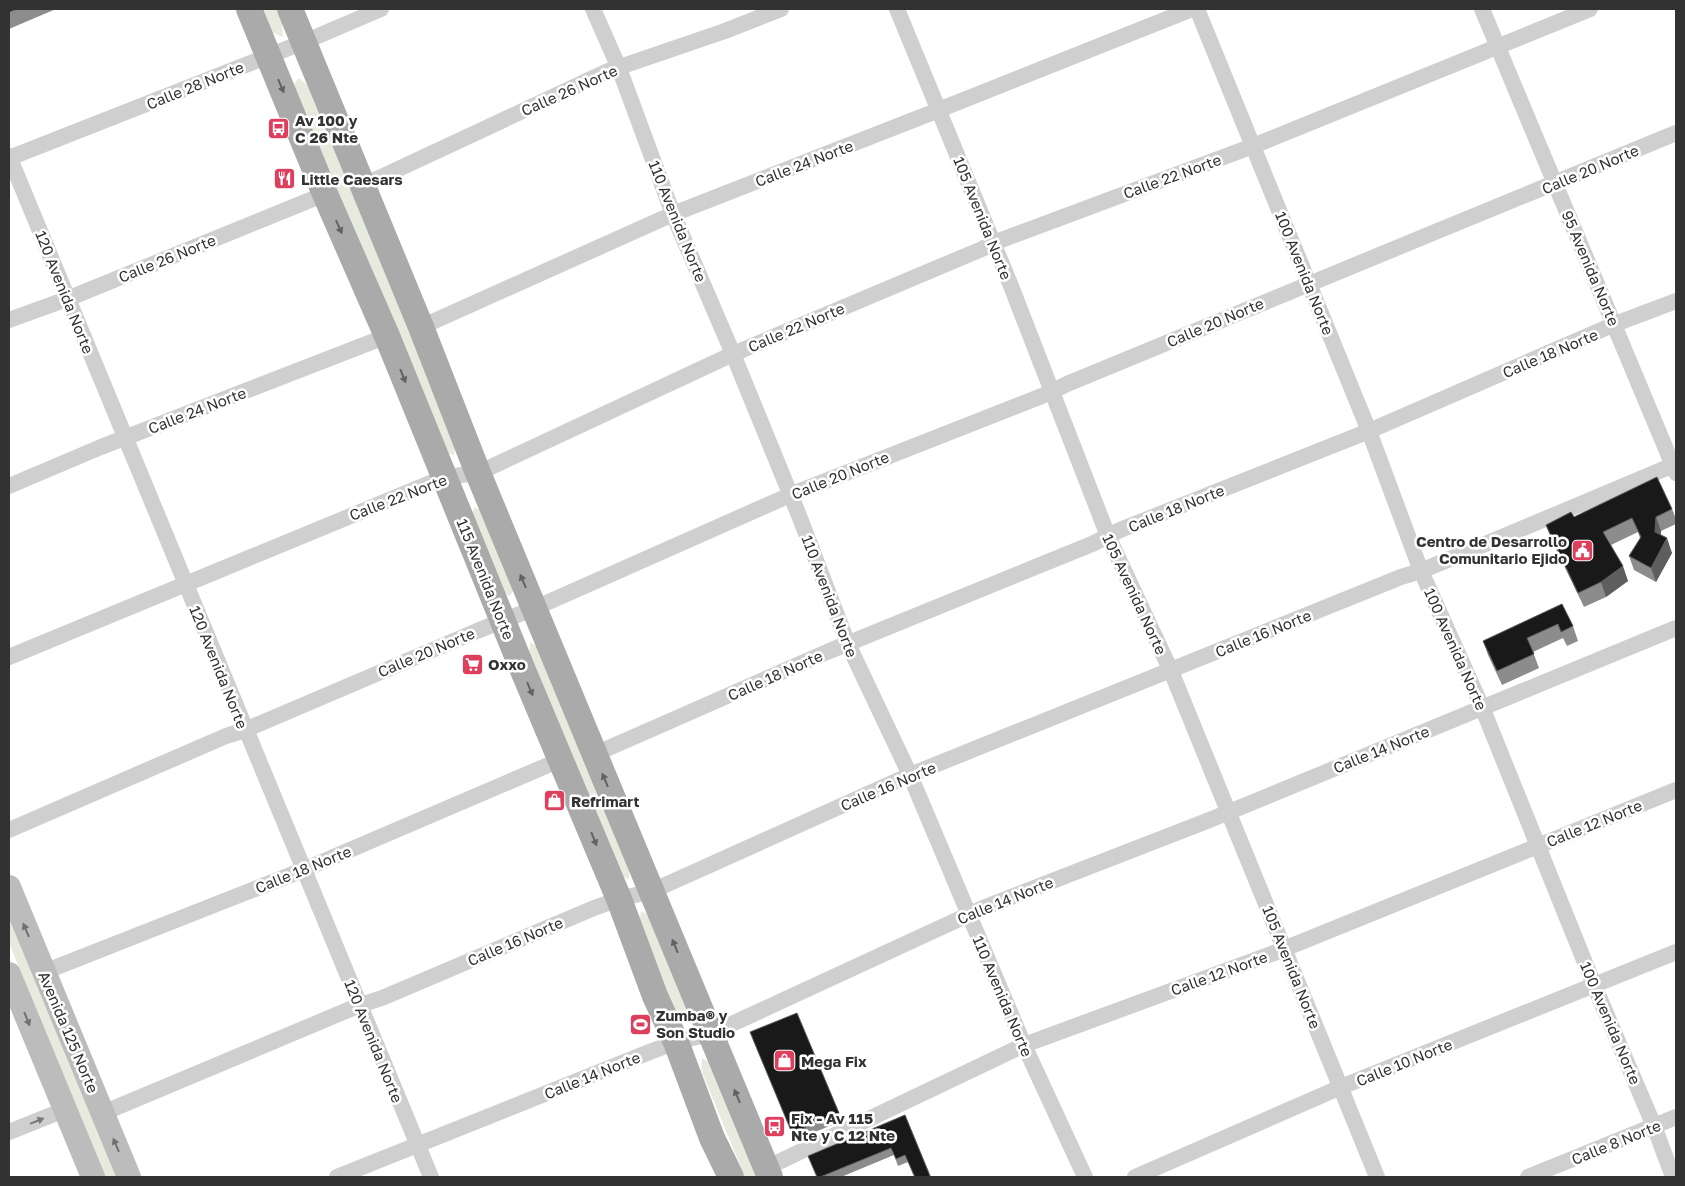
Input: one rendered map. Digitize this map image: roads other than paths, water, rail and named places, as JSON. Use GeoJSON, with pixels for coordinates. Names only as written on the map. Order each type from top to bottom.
{"type":"FeatureCollection","features":[{"type":"Feature","properties":{"kind":"main road","name":"115 Avenida Norte"},"geometry":{"type":"LineString","coordinates":[[249,9],[325,194],[387,336],[502,620],[619,899],[655,996],[676,1042],[712,1138],[731,1177]]}},
{"type":"Feature","properties":{"kind":"main road"},"geometry":{"type":"LineString","coordinates":[[290,9],[421,327],[478,473],[768,1172]]}},
{"type":"Feature","properties":{"kind":"main road","name":"Avenida 125 Norte"},"geometry":{"type":"LineString","coordinates":[[9,887],[129,1177]]}},
{"type":"Feature","properties":{"kind":"main road"},"geometry":{"type":"LineString","coordinates":[[9,974],[93,1177]]}},
{"type":"Feature","properties":{"kind":"street","name":"Calle 28 Norte"},"geometry":{"type":"LineString","coordinates":[[9,157],[304,42],[381,9]]}},
{"type":"Feature","properties":{"kind":"street","name":"110 Avenida Norte"},"geometry":{"type":"LineString","coordinates":[[593,9],[618,68],[673,214],[800,518],[848,644],[910,775],[968,916],[1084,1177]]}},
{"type":"Feature","properties":{"kind":"street","name":"Calle 26 Norte"},"geometry":{"type":"LineString","coordinates":[[362,186],[608,71],[725,31],[781,9]]}},
{"type":"Feature","properties":{"kind":"street","name":"105 Avenida Norte"},"geometry":{"type":"LineString","coordinates":[[897,9],[1053,390],[1108,536],[1171,671],[1377,1177]]}},
{"type":"Feature","properties":{"kind":"street","name":"Calle 24 Norte"},"geometry":{"type":"LineString","coordinates":[[421,327],[673,214],[1192,9]]}},
{"type":"Feature","properties":{"kind":"street","name":"100 Avenida Norte"},"geometry":{"type":"LineString","coordinates":[[1197,9],[1370,431],[1420,571],[1482,708],[1594,985],[1654,1126],[1673,1177]]}},
{"type":"Feature","properties":{"kind":"street","name":"95 Avenida Norte"},"geometry":{"type":"LineString","coordinates":[[1482,9],[1675,468]]}},
{"type":"Feature","properties":{"kind":"street","name":"Calle 22 Norte"},"geometry":{"type":"LineString","coordinates":[[9,657],[444,477],[478,473],[733,354],[982,250],[993,243],[1253,146],[1590,9]]}},
{"type":"Feature","properties":{"kind":"street","name":"Calle 20 Norte"},"geometry":{"type":"LineString","coordinates":[[9,830],[217,740],[245,730],[502,620],[535,608],[790,495],[1053,390],[1676,133]]}},
{"type":"Feature","properties":{"kind":"street","name":"120 Avenida Norte"},"geometry":{"type":"LineString","coordinates":[[9,157],[431,1177]]}},
{"type":"Feature","properties":{"kind":"street","name":"Calle 26 Norte"},"geometry":{"type":"LineString","coordinates":[[9,320],[67,299],[325,194]]}},
{"type":"Feature","properties":{"kind":"street","name":"Calle 18 Norte"},"geometry":{"type":"LineString","coordinates":[[595,754],[848,644],[1108,536],[1370,431],[1615,324],[1676,301]]}},
{"type":"Feature","properties":{"kind":"street","name":"Calle 24 Norte"},"geometry":{"type":"LineString","coordinates":[[9,486],[124,438],[387,336]]}},
{"type":"Feature","properties":{"kind":"street","name":"Calle 16 Norte"},"geometry":{"type":"LineString","coordinates":[[103,1113],[594,908],[619,899],[652,891],[910,775],[1675,468]]}},
{"type":"Feature","properties":{"kind":"street","name":"Calle 14 Norte"},"geometry":{"type":"LineString","coordinates":[[337,1177],[676,1042],[710,1034],[983,908],[1229,812],[1676,628]]}},
{"type":"Feature","properties":{"kind":"street","name":"Calle 18 Norte"},"geometry":{"type":"LineString","coordinates":[[44,972],[303,870],[560,760]]}},
{"type":"Feature","properties":{"kind":"street","name":"Calle 12 Norte"},"geometry":{"type":"LineString","coordinates":[[768,1172],[1024,1045],[1284,949],[1676,790]]}},
{"type":"Feature","properties":{"kind":"street","name":"Calle 10 Norte"},"geometry":{"type":"LineString","coordinates":[[1135,1177],[1341,1087],[1676,952]]}},
{"type":"Feature","properties":{"kind":"street"},"geometry":{"type":"LineString","coordinates":[[9,1132],[64,1110]]}},
{"type":"Feature","properties":{"kind":"street","name":"Calle 8 Norte"},"geometry":{"type":"LineString","coordinates":[[1528,1177],[1676,1117]]}},
{"type":"Feature","properties":{"kind":"place","name":"Av 100 y C 26 Nte"},"geometry":{"type":"Point","coordinates":[279,129]}},
{"type":"Feature","properties":{"kind":"place","name":"Little Caesars"},"geometry":{"type":"Point","coordinates":[285,179]}},
{"type":"Feature","properties":{"kind":"place","name":"Centro de Desarrollo Comunitario Ejido"},"geometry":{"type":"Point","coordinates":[1583,550]}},
{"type":"Feature","properties":{"kind":"place","name":"Oxxo"},"geometry":{"type":"Point","coordinates":[472,664]}},
{"type":"Feature","properties":{"kind":"place","name":"Refrimart"},"geometry":{"type":"Point","coordinates":[555,801]}},
{"type":"Feature","properties":{"kind":"place","name":"Zumba® y Son Studio"},"geometry":{"type":"Point","coordinates":[640,1024]}},
{"type":"Feature","properties":{"kind":"place","name":"Mega Fix"},"geometry":{"type":"Point","coordinates":[785,1061]}},
{"type":"Feature","properties":{"kind":"place","name":"Fix - Av 115 Nte y C 12 Nte"},"geometry":{"type":"Point","coordinates":[775,1127]}}]}
